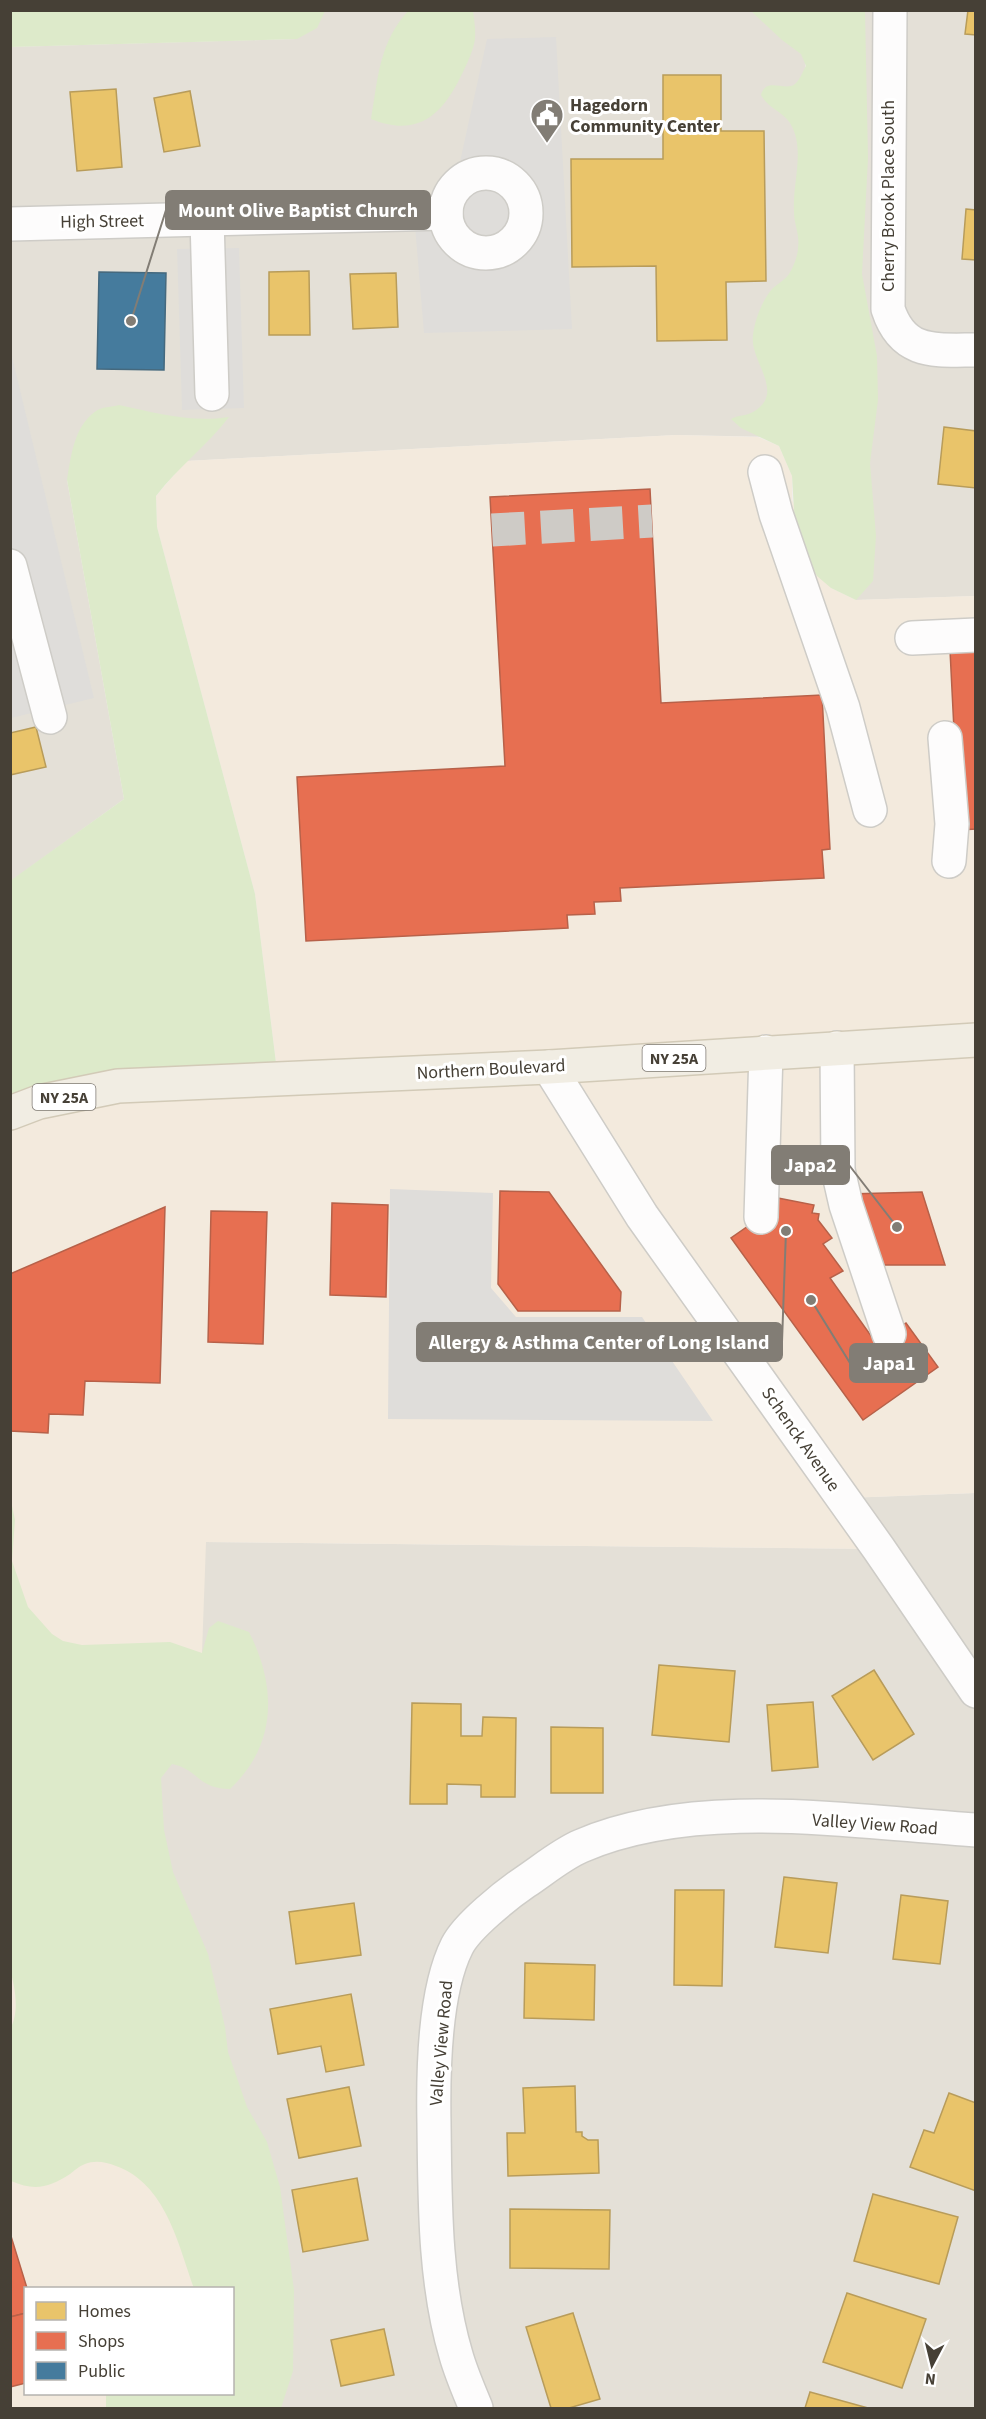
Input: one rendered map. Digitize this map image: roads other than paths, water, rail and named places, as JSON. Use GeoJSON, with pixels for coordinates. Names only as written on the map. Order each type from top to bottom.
{"type":"FeatureCollection","features":[{"type":"Feature","properties":{"kind":"main road","name":"Northern Boulevard"},"geometry":{"type":"LineString","coordinates":[[10,1113],[39,1102],[118,1086],[549,1067],[975,1040]]}},
{"type":"Feature","properties":{"kind":"street","name":"Cherry Brook Place South"},"geometry":{"type":"LineString","coordinates":[[890,10],[886,293],[888,309],[902,336],[915,345],[937,350],[975,350]]}},
{"type":"Feature","properties":{"kind":"street","name":"High Street"},"geometry":{"type":"LineString","coordinates":[[10,224],[446,213]]}},
{"type":"Feature","properties":{"kind":"street"},"geometry":{"type":"LineString","coordinates":[[207,219],[212,394]]}},
{"type":"Feature","properties":{"kind":"street"},"geometry":{"type":"LineString","coordinates":[[765,472],[776,514],[843,708],[870,810]]}},
{"type":"Feature","properties":{"kind":"street"},"geometry":{"type":"LineString","coordinates":[[10,566],[50,717]]}},
{"type":"Feature","properties":{"kind":"street"},"geometry":{"type":"LineString","coordinates":[[912,638],[975,635]]}},
{"type":"Feature","properties":{"kind":"street"},"geometry":{"type":"LineString","coordinates":[[945,738],[952,824],[949,861]]}},
{"type":"Feature","properties":{"kind":"street"},"geometry":{"type":"LineString","coordinates":[[837,1048],[838,1170],[846,1205],[889,1335]]}},
{"type":"Feature","properties":{"kind":"street"},"geometry":{"type":"LineString","coordinates":[[761,1216],[766,1052]]}},
{"type":"Feature","properties":{"kind":"street","name":"Schenck Avenue"},"geometry":{"type":"LineString","coordinates":[[549,1067],[642,1216],[879,1549],[975,1691]]}},
{"type":"Feature","properties":{"kind":"street","name":"Valley View Road"},"geometry":{"type":"LineString","coordinates":[[476,2409],[455,2355],[442,2287],[435,2214],[434,2098],[442,1984],[459,1943],[502,1898],[579,1846],[632,1828],[712,1816],[735,1816],[975,1830]]}},
{"type":"Feature","properties":{"kind":"tunnel"},"geometry":{"type":"LineString","coordinates":[[492,530],[652,521]]}},
{"type":"Feature","properties":{"kind":"place","name":"Hagedorn Community Center"},"geometry":{"type":"Point","coordinates":[547,144]}},
{"type":"Feature","properties":{"kind":"place","name":"Mount Olive Baptist Church"},"geometry":{"type":"Point","coordinates":[131,321]}},
{"type":"Feature","properties":{"kind":"place","name":"Japa2"},"geometry":{"type":"Point","coordinates":[897,1227]}},
{"type":"Feature","properties":{"kind":"place","name":"Allergy & Asthma Center of Long Island"},"geometry":{"type":"Point","coordinates":[786,1231]}},
{"type":"Feature","properties":{"kind":"place","name":"Japa1"},"geometry":{"type":"Point","coordinates":[811,1300]}}]}
